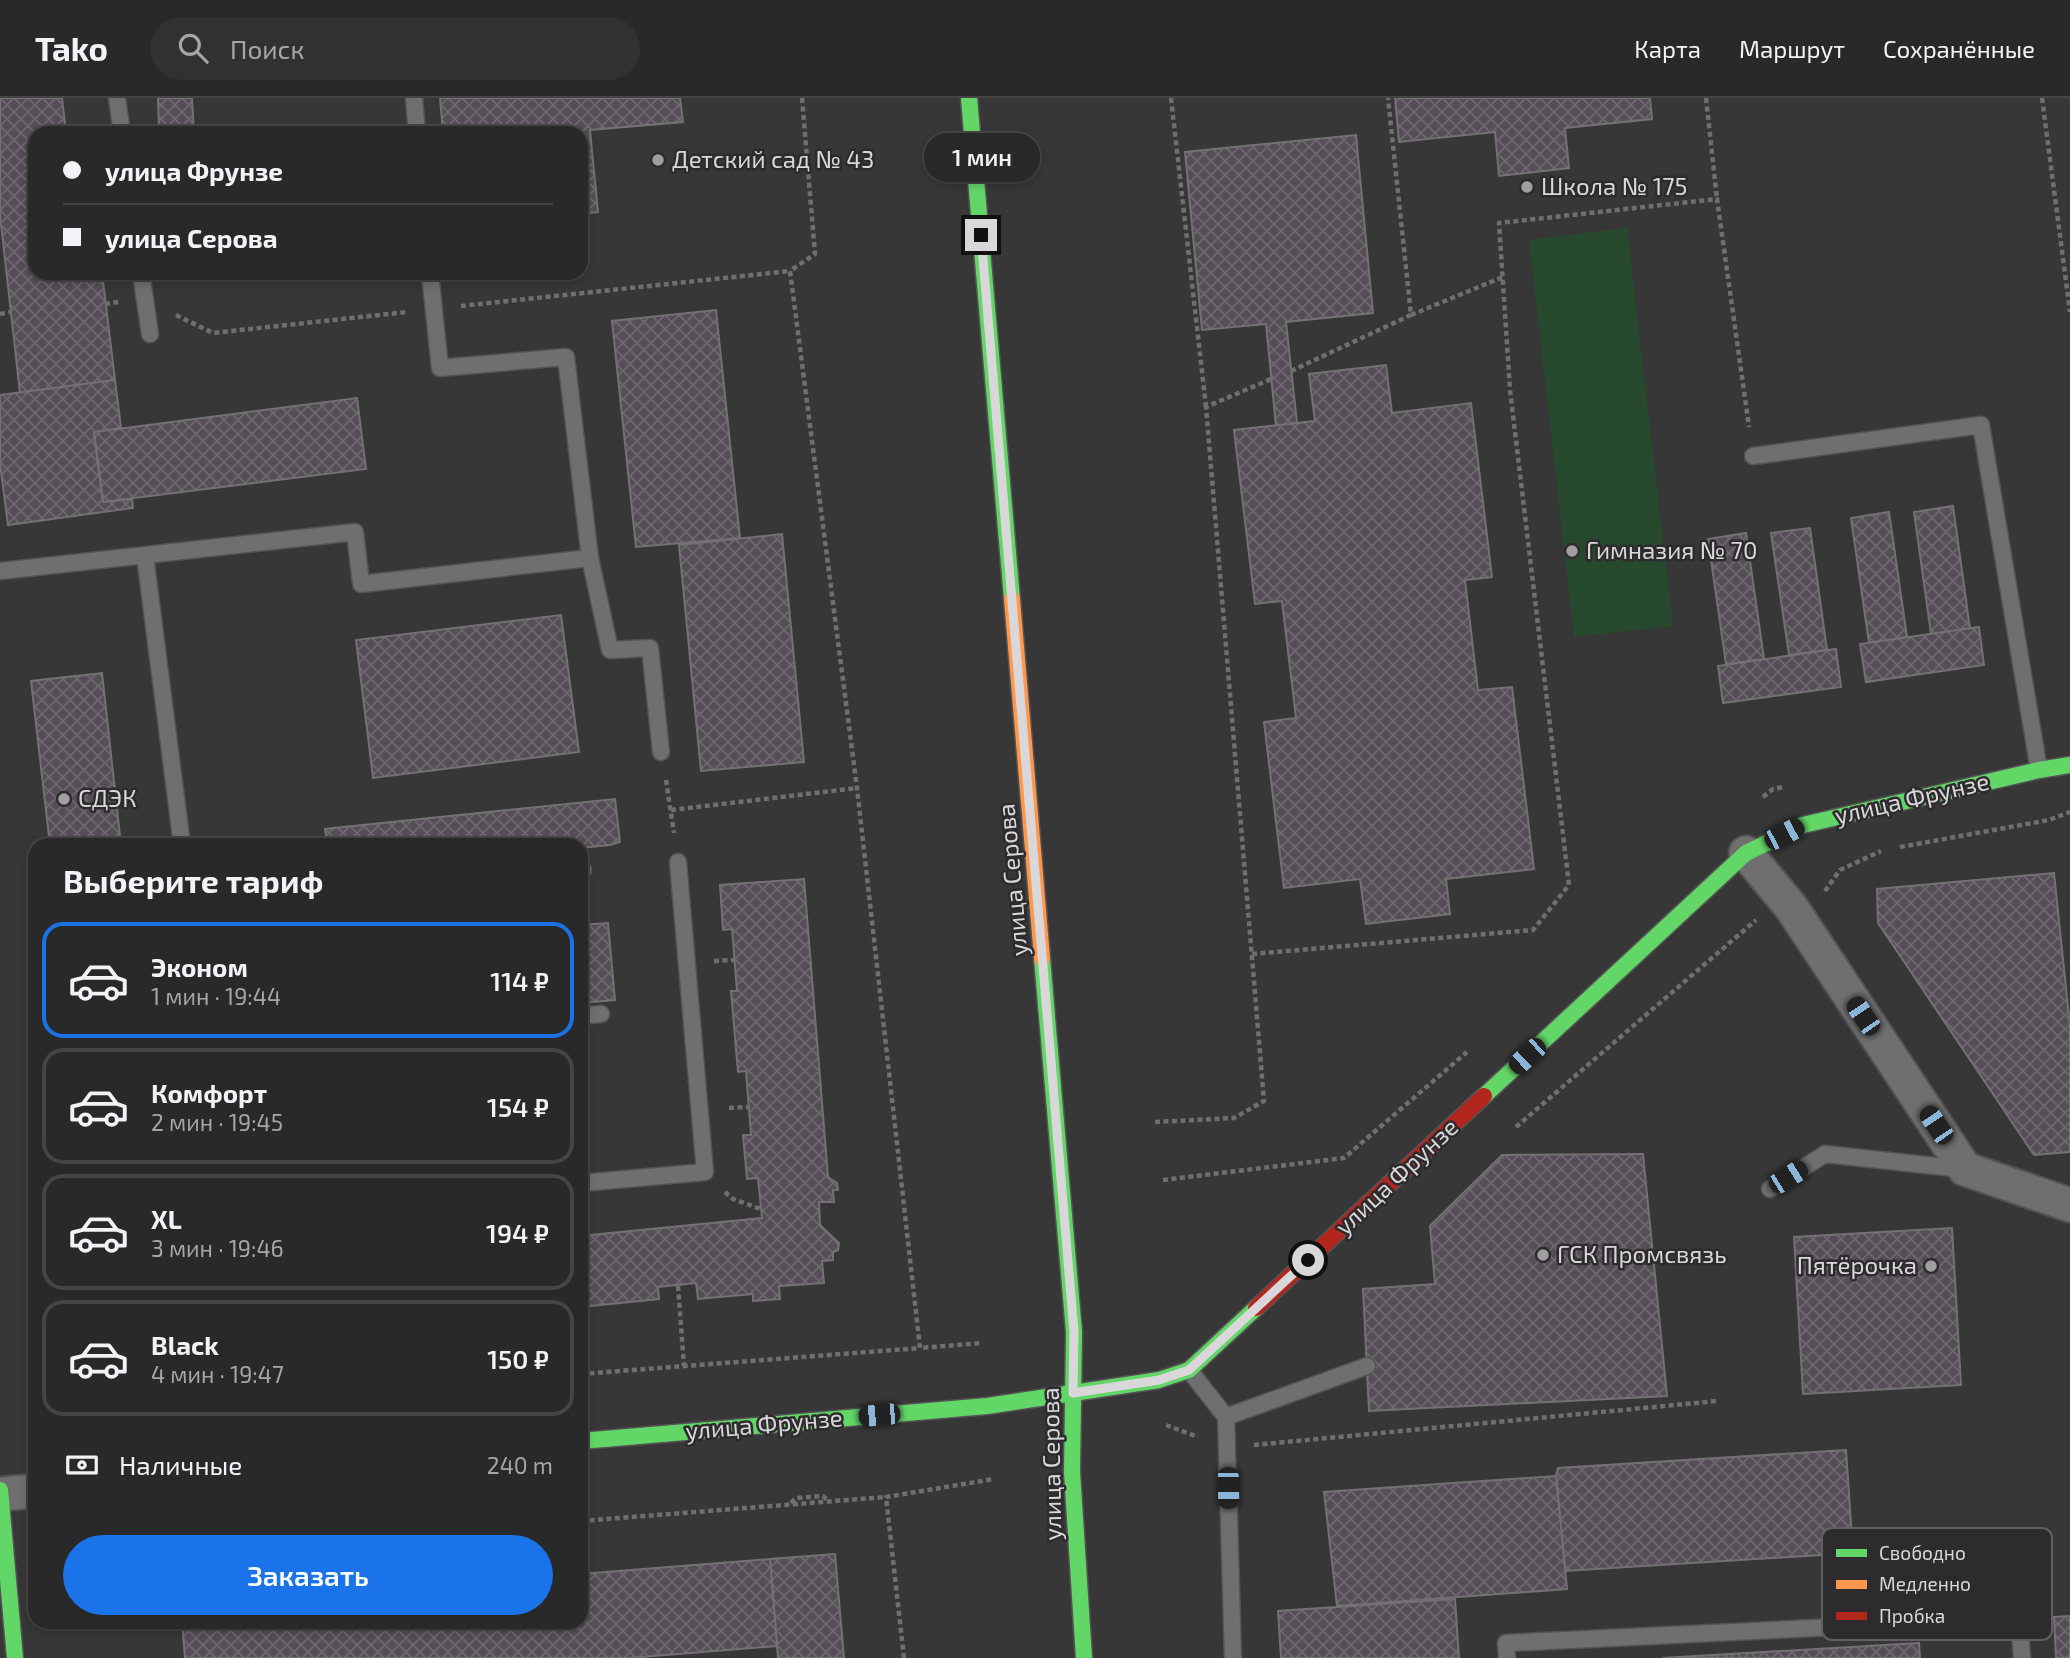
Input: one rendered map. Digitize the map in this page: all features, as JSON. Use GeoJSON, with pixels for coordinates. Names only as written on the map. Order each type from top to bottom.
{"type":"FeatureCollection","features":[{"type":"Feature","properties":{"kind":"street","name":"улица Серова"},"geometry":{"type":"LineString","coordinates":[[969,98],[1073,1318],[1072,1472],[1084,1658]]}},
{"type":"Feature","properties":{"kind":"street","name":"улица Фрунзе"},"geometry":{"type":"LineString","coordinates":[[588,1440],[988,1406],[1159,1380],[1189,1370],[1746,853],[1803,825],[2070,765]]}},
{"type":"Feature","properties":{"kind":"street"},"geometry":{"type":"LineString","coordinates":[[1746,853],[1791,907],[1965,1169],[2070,1205]]}},
{"type":"Feature","properties":{"kind":"street"},"geometry":{"type":"LineString","coordinates":[[15,1658],[0,1493],[28,1491]]}},
{"type":"Feature","properties":{"kind":"lane"},"geometry":{"type":"LineString","coordinates":[[117,98],[121,126]]}},
{"type":"Feature","properties":{"kind":"lane"},"geometry":{"type":"LineString","coordinates":[[414,98],[416,126]]}},
{"type":"Feature","properties":{"kind":"lane"},"geometry":{"type":"LineString","coordinates":[[142,280],[149,334]]}},
{"type":"Feature","properties":{"kind":"lane"},"geometry":{"type":"LineString","coordinates":[[431,280],[440,368],[566,357],[590,558],[610,650],[650,648],[661,752]]}},
{"type":"Feature","properties":{"kind":"lane"},"geometry":{"type":"LineString","coordinates":[[1753,456],[1981,425],[2039,770]]}},
{"type":"Feature","properties":{"kind":"lane"},"geometry":{"type":"LineString","coordinates":[[0,571],[355,532],[361,584],[590,558]]}},
{"type":"Feature","properties":{"kind":"lane"},"geometry":{"type":"LineString","coordinates":[[145,556],[181,838]]}},
{"type":"Feature","properties":{"kind":"lane"},"geometry":{"type":"LineString","coordinates":[[588,1182],[705,1172],[678,862]]}},
{"type":"Feature","properties":{"kind":"lane"},"geometry":{"type":"LineString","coordinates":[[588,1015],[601,1014]]}},
{"type":"Feature","properties":{"kind":"lane"},"geometry":{"type":"LineString","coordinates":[[1770,1189],[1825,1154],[1965,1169]]}},
{"type":"Feature","properties":{"kind":"lane"},"geometry":{"type":"LineString","coordinates":[[1226,1417],[1367,1366]]}},
{"type":"Feature","properties":{"kind":"lane"},"geometry":{"type":"LineString","coordinates":[[1189,1370],[1226,1417],[1233,1658]]}},
{"type":"Feature","properties":{"kind":"lane"},"geometry":{"type":"LineString","coordinates":[[1507,1658],[1506,1643],[1822,1628]]}},
{"type":"Feature","properties":{"kind":"lane"},"geometry":{"type":"LineString","coordinates":[[2021,1640],[2022,1658]]}},
{"type":"Feature","properties":{"kind":"path"},"geometry":{"type":"LineString","coordinates":[[803,98],[815,254],[790,271],[857,788],[920,1348]]}},
{"type":"Feature","properties":{"kind":"path"},"geometry":{"type":"LineString","coordinates":[[1155,1122],[1234,1118],[1264,1101],[1206,407],[1171,98]]}},
{"type":"Feature","properties":{"kind":"path"},"geometry":{"type":"LineString","coordinates":[[1388,98],[1411,315]]}},
{"type":"Feature","properties":{"kind":"path"},"geometry":{"type":"LineString","coordinates":[[1706,98],[1717,199],[1753,456]]}},
{"type":"Feature","properties":{"kind":"path"},"geometry":{"type":"LineString","coordinates":[[2042,98],[2070,312]]}},
{"type":"Feature","properties":{"kind":"path"},"geometry":{"type":"LineString","coordinates":[[1252,954],[1533,930],[1569,885],[1510,390],[1499,223],[1717,199]]}},
{"type":"Feature","properties":{"kind":"path"},"geometry":{"type":"LineString","coordinates":[[1291,371],[1411,315],[1503,277]]}},
{"type":"Feature","properties":{"kind":"path"},"geometry":{"type":"LineString","coordinates":[[0,314],[11,312]]}},
{"type":"Feature","properties":{"kind":"path"},"geometry":{"type":"LineString","coordinates":[[1206,407],[1271,379]]}},
{"type":"Feature","properties":{"kind":"path"},"geometry":{"type":"LineString","coordinates":[[661,752],[678,862]]}},
{"type":"Feature","properties":{"kind":"path"},"geometry":{"type":"LineString","coordinates":[[671,810],[857,788]]}},
{"type":"Feature","properties":{"kind":"path"},"geometry":{"type":"LineString","coordinates":[[1822,895],[1840,870],[1881,851],[2049,820],[2070,812]]}},
{"type":"Feature","properties":{"kind":"path"},"geometry":{"type":"LineString","coordinates":[[705,1172],[733,1199],[761,1209]]}},
{"type":"Feature","properties":{"kind":"path"},"geometry":{"type":"LineString","coordinates":[[678,1286],[684,1366]]}},
{"type":"Feature","properties":{"kind":"path"},"geometry":{"type":"LineString","coordinates":[[588,1373],[982,1343]]}},
{"type":"Feature","properties":{"kind":"path"},"geometry":{"type":"LineString","coordinates":[[1166,1425],[1227,1447],[1717,1401]]}},
{"type":"Feature","properties":{"kind":"path"},"geometry":{"type":"LineString","coordinates":[[588,1520],[886,1497],[994,1479]]}},
{"type":"Feature","properties":{"kind":"path"},"geometry":{"type":"LineString","coordinates":[[886,1497],[904,1658]]}},
{"type":"Feature","properties":{"kind":"green space"},"geometry":{"type":"Polygon","coordinates":[[[1627,228],[1673,626],[1574,637],[1529,240],[1627,228]]]}},
{"type":"Feature","properties":{"kind":"building"},"geometry":{"type":"Polygon","coordinates":[[[0,98],[62,98],[65,126],[28,126],[28,280],[103,280],[115,380],[20,393],[0,215],[0,98]]]}},
{"type":"Feature","properties":{"kind":"building"},"geometry":{"type":"Polygon","coordinates":[[[158,98],[192,98],[194,126],[159,126],[158,98]]]}},
{"type":"Feature","properties":{"kind":"building"},"geometry":{"type":"Polygon","coordinates":[[[440,98],[680,98],[683,122],[590,130],[598,212],[588,213],[588,126],[442,126],[440,98]]]}},
{"type":"Feature","properties":{"kind":"building"},"geometry":{"type":"Polygon","coordinates":[[[1395,98],[1650,98],[1652,119],[1565,128],[1569,168],[1499,176],[1495,132],[1399,142],[1395,98]]]}},
{"type":"Feature","properties":{"kind":"building"},"geometry":{"type":"Polygon","coordinates":[[[1356,135],[1373,313],[1286,322],[1297,423],[1276,426],[1266,324],[1202,330],[1185,152],[1356,135]]]}},
{"type":"Feature","properties":{"kind":"building"},"geometry":{"type":"Polygon","coordinates":[[[716,310],[740,538],[636,547],[612,321],[716,310]]]}},
{"type":"Feature","properties":{"kind":"building"},"geometry":{"type":"Polygon","coordinates":[[[1386,365],[1392,413],[1471,403],[1492,577],[1465,580],[1478,690],[1512,687],[1534,869],[1446,879],[1450,914],[1366,924],[1360,879],[1284,888],[1264,722],[1296,718],[1282,601],[1255,604],[1234,430],[1315,421],[1309,374],[1386,365]]]}},
{"type":"Feature","properties":{"kind":"building"},"geometry":{"type":"Polygon","coordinates":[[[115,380],[121,428],[94,432],[103,502],[132,499],[133,508],[8,525],[0,464],[0,395],[115,380]]]}},
{"type":"Feature","properties":{"kind":"building"},"geometry":{"type":"Polygon","coordinates":[[[357,398],[366,469],[103,502],[94,432],[357,398]]]}},
{"type":"Feature","properties":{"kind":"building"},"geometry":{"type":"Polygon","coordinates":[[[1953,506],[1970,629],[1931,634],[1914,512],[1953,506]]]}},
{"type":"Feature","properties":{"kind":"building"},"geometry":{"type":"Polygon","coordinates":[[[1889,512],[1907,637],[1869,643],[1851,518],[1889,512]]]}},
{"type":"Feature","properties":{"kind":"building"},"geometry":{"type":"Polygon","coordinates":[[[1810,528],[1827,650],[1789,655],[1771,533],[1810,528]]]}},
{"type":"Feature","properties":{"kind":"building"},"geometry":{"type":"Polygon","coordinates":[[[1746,533],[1764,659],[1726,664],[1708,539],[1746,533]]]}},
{"type":"Feature","properties":{"kind":"building"},"geometry":{"type":"Polygon","coordinates":[[[782,534],[804,762],[701,771],[679,545],[782,534]]]}},
{"type":"Feature","properties":{"kind":"building"},"geometry":{"type":"Polygon","coordinates":[[[561,615],[579,752],[373,778],[356,640],[561,615]]]}},
{"type":"Feature","properties":{"kind":"building"},"geometry":{"type":"Polygon","coordinates":[[[1979,627],[1984,665],[1866,682],[1860,644],[1979,627]]]}},
{"type":"Feature","properties":{"kind":"building"},"geometry":{"type":"Polygon","coordinates":[[[1836,649],[1841,687],[1723,703],[1718,666],[1836,649]]]}},
{"type":"Feature","properties":{"kind":"building"},"geometry":{"type":"Polygon","coordinates":[[[102,673],[120,838],[49,838],[31,681],[102,673]]]}},
{"type":"Feature","properties":{"kind":"building"},"geometry":{"type":"Polygon","coordinates":[[[615,799],[620,842],[588,847],[588,838],[326,838],[325,829],[615,799]]]}},
{"type":"Feature","properties":{"kind":"building"},"geometry":{"type":"Polygon","coordinates":[[[2054,873],[2070,1026],[2070,1152],[2034,1155],[1878,923],[1877,889],[2054,873]]]}},
{"type":"Feature","properties":{"kind":"building"},"geometry":{"type":"Polygon","coordinates":[[[804,879],[828,1177],[837,1183],[838,1190],[833,1190],[834,1202],[819,1202],[820,1225],[839,1243],[838,1250],[833,1252],[833,1260],[822,1261],[824,1283],[779,1286],[780,1299],[753,1301],[753,1294],[698,1299],[696,1283],[658,1287],[659,1299],[588,1306],[588,1235],[762,1218],[758,1178],[747,1179],[743,1135],[751,1135],[746,1071],[738,1072],[731,991],[737,991],[732,929],[723,930],[720,885],[804,879]]]}},
{"type":"Feature","properties":{"kind":"building"},"geometry":{"type":"Polygon","coordinates":[[[608,923],[615,1000],[588,1002],[588,924],[608,923]]]}},
{"type":"Feature","properties":{"kind":"building","name":"ГСК Промсвязь"},"geometry":{"type":"Polygon","coordinates":[[[1643,1154],[1667,1396],[1369,1411],[1363,1289],[1435,1284],[1430,1226],[1502,1155],[1643,1154]]]}},
{"type":"Feature","properties":{"kind":"building"},"geometry":{"type":"Polygon","coordinates":[[[1952,1228],[1961,1385],[1803,1394],[1794,1237],[1952,1228]]]}},
{"type":"Feature","properties":{"kind":"building"},"geometry":{"type":"Polygon","coordinates":[[[1846,1450],[1851,1528],[1822,1528],[1822,1555],[1565,1571],[1556,1476],[1558,1468],[1846,1450]]]}},
{"type":"Feature","properties":{"kind":"building"},"geometry":{"type":"Polygon","coordinates":[[[1556,1476],[1567,1589],[1337,1606],[1324,1492],[1556,1476]]]}},
{"type":"Feature","properties":{"kind":"building"},"geometry":{"type":"Polygon","coordinates":[[[835,1554],[844,1658],[778,1658],[770,1559],[835,1554]]]}},
{"type":"Feature","properties":{"kind":"building"},"geometry":{"type":"Polygon","coordinates":[[[770,1559],[777,1646],[629,1658],[185,1658],[183,1629],[588,1629],[588,1573],[770,1559]]]}},
{"type":"Feature","properties":{"kind":"building"},"geometry":{"type":"Polygon","coordinates":[[[1455,1599],[1459,1658],[1281,1658],[1278,1611],[1455,1599]]]}},
{"type":"Feature","properties":{"kind":"building"},"geometry":{"type":"Polygon","coordinates":[[[2070,1616],[2070,1658],[2056,1658],[2054,1617],[2070,1616]]]}},
{"type":"Feature","properties":{"kind":"building"},"geometry":{"type":"Polygon","coordinates":[[[1919,1643],[1920,1658],[1662,1658],[1919,1643]]]}},
{"type":"Feature","properties":{"kind":"traffic: fast"},"geometry":{"type":"LineString","coordinates":[[969,98],[1012,599]]}},
{"type":"Feature","properties":{"kind":"traffic: fast"},"geometry":{"type":"LineString","coordinates":[[1484,1096],[1746,853],[1803,825],[2070,765]]}},
{"type":"Feature","properties":{"kind":"traffic: fast"},"geometry":{"type":"LineString","coordinates":[[1042,958],[1074,1332],[1072,1472],[1084,1658]]}},
{"type":"Feature","properties":{"kind":"traffic: fast"},"geometry":{"type":"LineString","coordinates":[[588,1440],[987,1406],[1159,1380],[1189,1370],[1256,1308]]}},
{"type":"Feature","properties":{"kind":"traffic: fast"},"geometry":{"type":"LineString","coordinates":[[0,1490],[15,1658]]}},
{"type":"Feature","properties":{"kind":"traffic: slow"},"geometry":{"type":"LineString","coordinates":[[1012,599],[1042,958]]}},
{"type":"Feature","properties":{"kind":"traffic: jam"},"geometry":{"type":"LineString","coordinates":[[1256,1308],[1484,1096]]}},
{"type":"Feature","properties":{"kind":"place","name":"Детский сад № 43"},"geometry":{"type":"Point","coordinates":[658,160]}},
{"type":"Feature","properties":{"kind":"place","name":"Школа № 175"},"geometry":{"type":"Point","coordinates":[1527,187]}},
{"type":"Feature","properties":{"kind":"place","name":"Гимназия № 70"},"geometry":{"type":"Point","coordinates":[1572,551]}},
{"type":"Feature","properties":{"kind":"place","name":"СДЭК"},"geometry":{"type":"Point","coordinates":[64,799]}},
{"type":"Feature","properties":{"kind":"place","name":"ГСК Промсвязь"},"geometry":{"type":"Point","coordinates":[1543,1255]}},
{"type":"Feature","properties":{"kind":"place","name":"Пятёрочка"},"geometry":{"type":"Point","coordinates":[1931,1266]}},
{"type":"Feature","properties":{"kind":"route"},"geometry":{"type":"LineString","coordinates":[[981,235],[1074,1332],[1073,1393],[1159,1380],[1189,1370],[1308,1260]]}}]}
